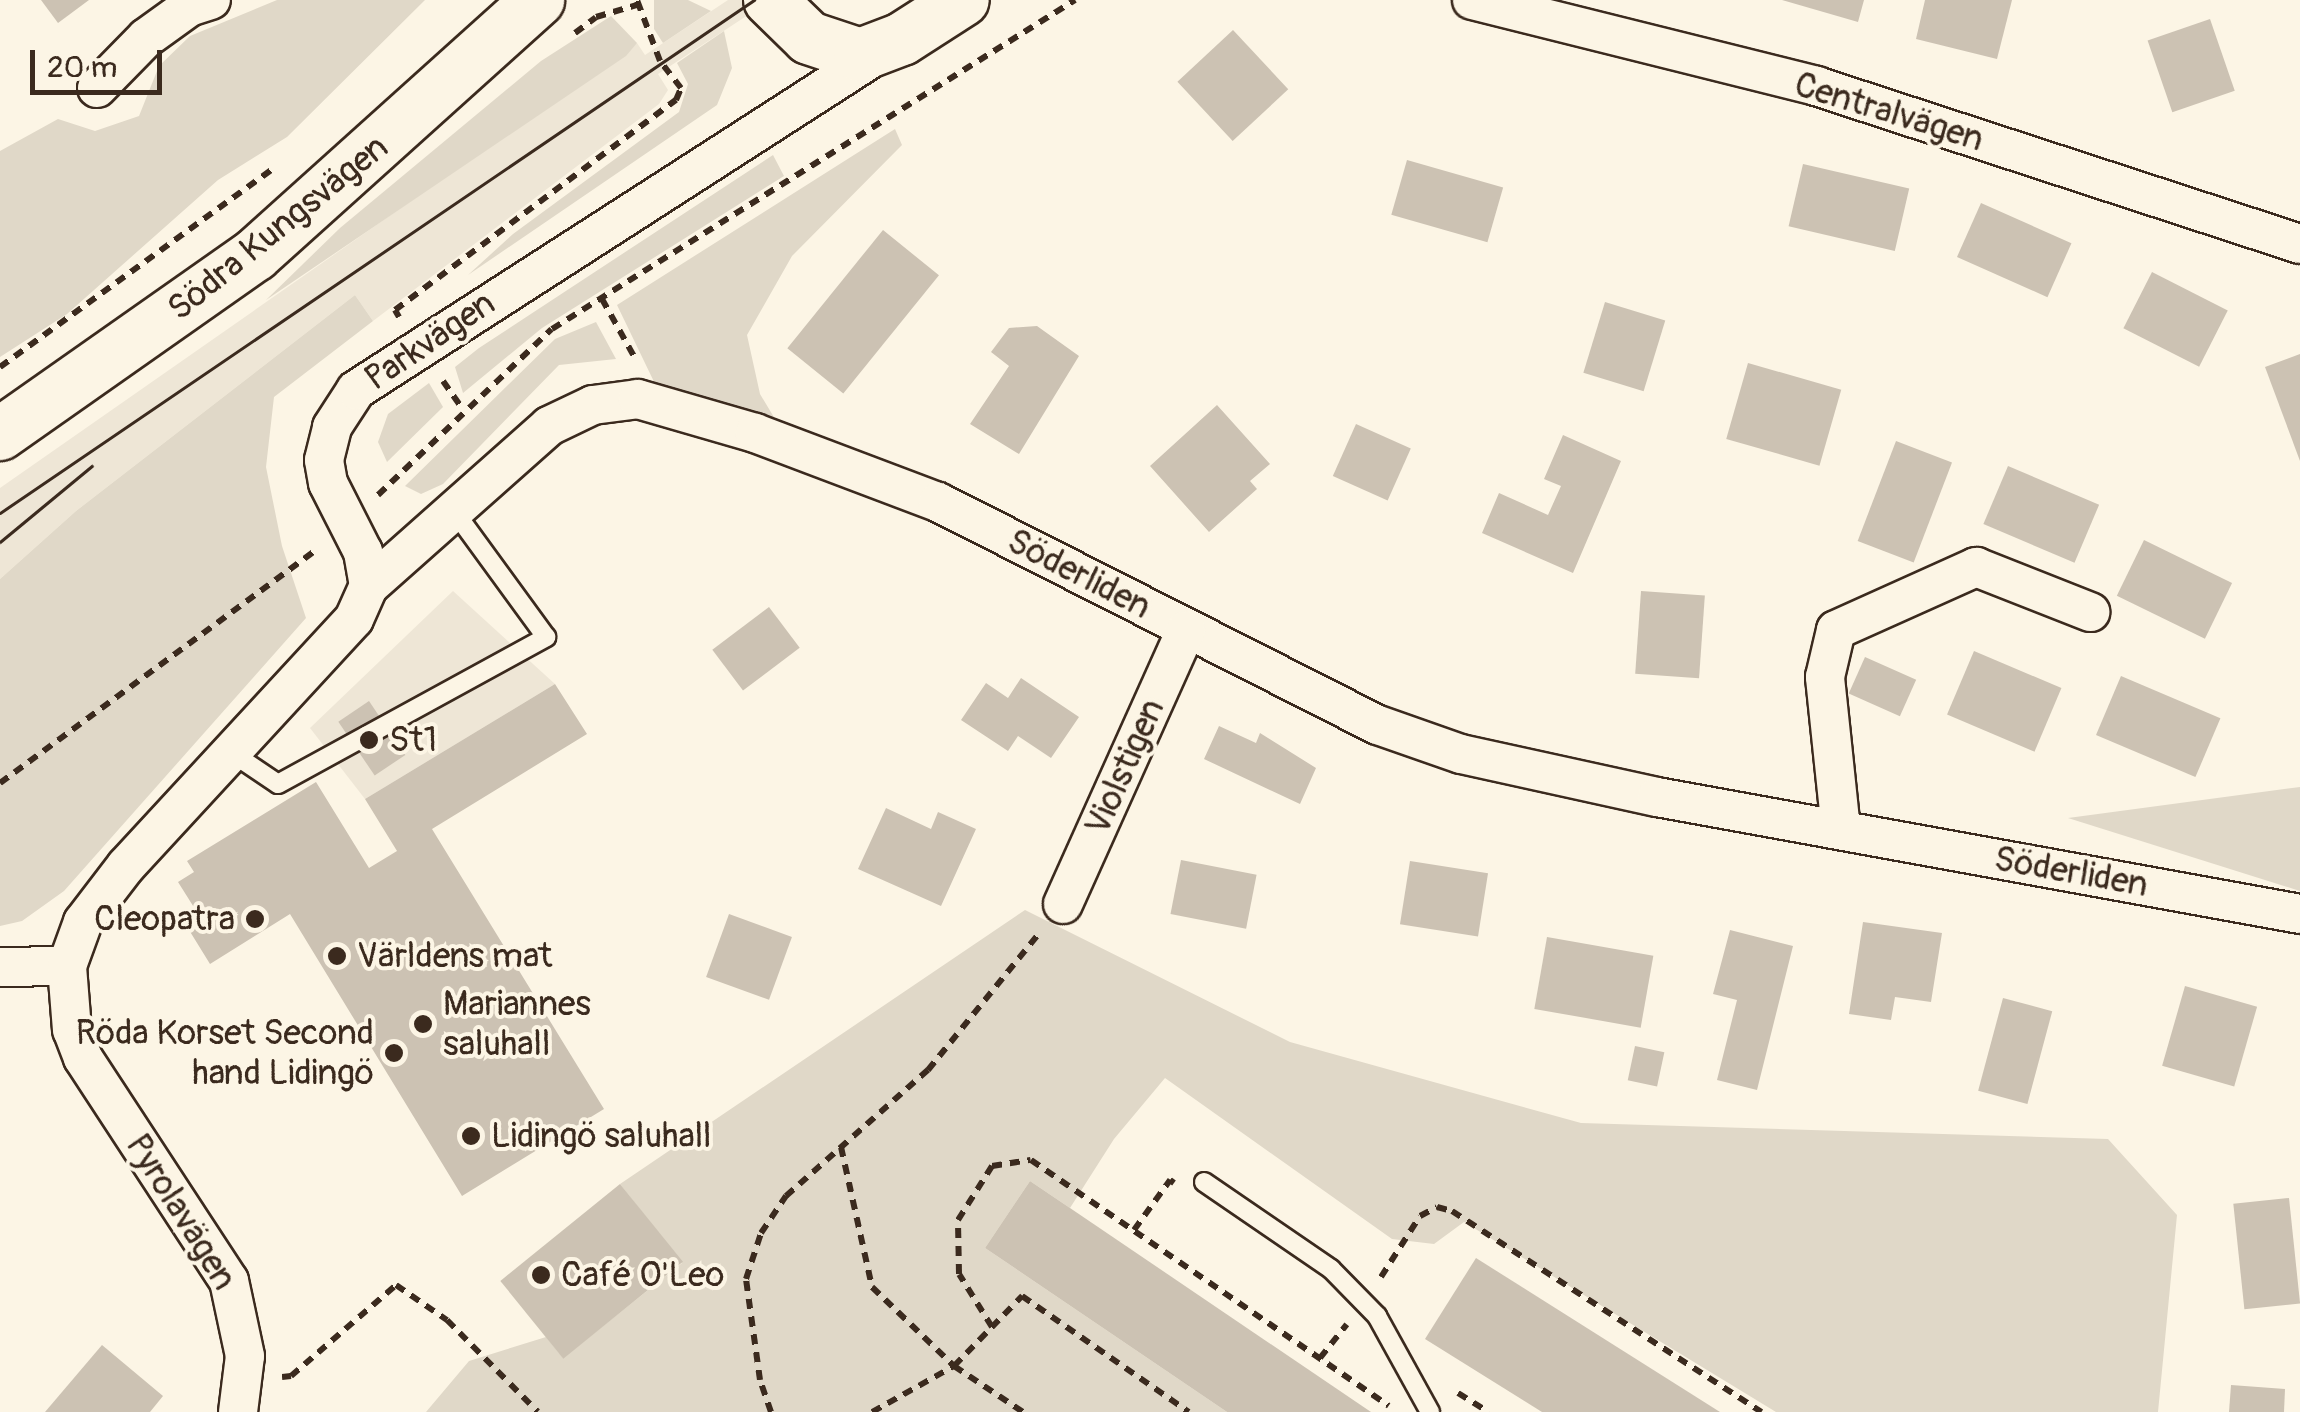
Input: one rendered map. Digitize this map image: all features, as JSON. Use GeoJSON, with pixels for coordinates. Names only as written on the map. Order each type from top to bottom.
{"type":"FeatureCollection","features":[{"type":"Feature","properties":{"kind":"main road","name":"Södra Kungsvägen"},"geometry":{"type":"LineString","coordinates":[[0,434],[255,255],[538,0]]}},
{"type":"Feature","properties":{"kind":"main road"},"geometry":{"type":"LineString","coordinates":[[770,0],[809,38],[842,53],[860,54],[901,40],[963,0]]}},
{"type":"Feature","properties":{"kind":"street"},"geometry":{"type":"LineString","coordinates":[[98,88],[146,38],[189,7],[211,0]]}},
{"type":"Feature","properties":{"kind":"street","name":"Centralvägen"},"geometry":{"type":"LineString","coordinates":[[1472,0],[1816,86],[2300,244]]}},
{"type":"Feature","properties":{"kind":"street","name":"Parkvägen"},"geometry":{"type":"LineString","coordinates":[[370,586],[350,524],[328,483],[324,460],[332,427],[356,390],[418,346],[901,40]]}},
{"type":"Feature","properties":{"kind":"street","name":"Söderliden"},"geometry":{"type":"LineString","coordinates":[[370,586],[452,508],[549,426],[593,405],[638,399],[756,433],[938,502],[1378,725],[1461,754],[1841,830],[2300,914]]}},
{"type":"Feature","properties":{"kind":"street"},"geometry":{"type":"LineString","coordinates":[[1841,830],[1825,677],[1836,630],[1976,567],[2090,612]]}},
{"type":"Feature","properties":{"kind":"street"},"geometry":{"type":"LineString","coordinates":[[0,967],[67,966],[82,922],[126,866],[328,653],[370,586]]}},
{"type":"Feature","properties":{"kind":"street","name":"Violstigen"},"geometry":{"type":"LineString","coordinates":[[1063,904],[1186,630]]}},
{"type":"Feature","properties":{"kind":"street","name":"Pyrolavägen"},"geometry":{"type":"LineString","coordinates":[[67,966],[72,1030],[83,1058],[228,1281],[240,1314],[242,1395]]}},
{"type":"Feature","properties":{"kind":"lane"},"geometry":{"type":"LineString","coordinates":[[232,753],[278,784],[546,637],[452,508]]}},
{"type":"Feature","properties":{"kind":"lane"},"geometry":{"type":"LineString","coordinates":[[1204,1182],[1331,1270],[1378,1316],[1430,1412]]}},
{"type":"Feature","properties":{"kind":"path"},"geometry":{"type":"LineString","coordinates":[[462,408],[395,310],[676,100],[681,88],[654,48],[637,0]]}},
{"type":"Feature","properties":{"kind":"path"},"geometry":{"type":"LineString","coordinates":[[0,783],[350,524],[462,408],[552,329],[1075,0]]}},
{"type":"Feature","properties":{"kind":"path"},"geometry":{"type":"LineString","coordinates":[[0,366],[286,160]]}},
{"type":"Feature","properties":{"kind":"path"},"geometry":{"type":"LineString","coordinates":[[602,299],[635,359],[638,399]]}},
{"type":"Feature","properties":{"kind":"path"},"geometry":{"type":"LineString","coordinates":[[771,1412],[760,1380],[746,1279],[761,1233],[786,1196],[928,1070],[1063,904]]}},
{"type":"Feature","properties":{"kind":"path"},"geometry":{"type":"LineString","coordinates":[[840,1147],[872,1288],[954,1366],[1023,1412]]}},
{"type":"Feature","properties":{"kind":"path"},"geometry":{"type":"LineString","coordinates":[[992,1327],[959,1274],[958,1220],[992,1166],[1032,1160],[1398,1412]]}},
{"type":"Feature","properties":{"kind":"path"},"geometry":{"type":"LineString","coordinates":[[1134,1230],[1170,1180],[1194,1196],[1204,1182]]}},
{"type":"Feature","properties":{"kind":"path"},"geometry":{"type":"LineString","coordinates":[[1320,1358],[1363,1304],[1420,1216],[1437,1208],[1452,1211],[1762,1412]]}},
{"type":"Feature","properties":{"kind":"path"},"geometry":{"type":"LineString","coordinates":[[242,1395],[291,1376],[396,1284],[447,1320],[538,1412]]}},
{"type":"Feature","properties":{"kind":"path"},"geometry":{"type":"LineString","coordinates":[[872,1412],[954,1366],[1022,1296],[1189,1412]]}},
{"type":"Feature","properties":{"kind":"shaded area"},"geometry":{"type":"Polygon","coordinates":[[[277,0],[425,0],[287,137],[218,180],[67,314],[0,357],[0,151],[58,119],[95,131],[139,116],[159,66],[190,36],[277,0]]]}},
{"type":"Feature","properties":{"kind":"shaded area"},"geometry":{"type":"Polygon","coordinates":[[[654,0],[688,0],[711,11],[663,43],[654,29],[654,0]]]}},
{"type":"Feature","properties":{"kind":"shaded area"},"geometry":{"type":"Polygon","coordinates":[[[728,0],[771,0],[658,74],[668,90],[659,104],[373,321],[355,295],[76,511],[0,579],[0,488],[637,43],[645,55],[728,0]]]}},
{"type":"Feature","properties":{"kind":"shaded area"},"geometry":{"type":"Polygon","coordinates":[[[611,16],[637,43],[626,56],[266,300],[340,228],[541,61],[611,16]]]}},
{"type":"Feature","properties":{"kind":"shaded area"},"geometry":{"type":"Polygon","coordinates":[[[724,31],[732,68],[717,105],[468,275],[513,234],[679,112],[688,84],[677,63],[724,31]]]}},
{"type":"Feature","properties":{"kind":"shaded area"},"geometry":{"type":"Polygon","coordinates":[[[895,129],[902,145],[792,256],[747,335],[760,394],[775,419],[657,388],[617,305],[895,129]]]}},
{"type":"Feature","properties":{"kind":"shaded area"},"geometry":{"type":"Polygon","coordinates":[[[773,155],[784,176],[542,328],[463,393],[455,367],[479,348],[773,155]]]}},
{"type":"Feature","properties":{"kind":"shaded area"},"geometry":{"type":"Polygon","coordinates":[[[355,295],[373,321],[274,397],[266,467],[282,546],[306,618],[64,891],[22,921],[0,926],[0,579],[76,511],[355,295]]]}},
{"type":"Feature","properties":{"kind":"shaded area"},"geometry":{"type":"Polygon","coordinates":[[[596,322],[616,359],[559,365],[443,484],[421,494],[405,486],[555,339],[596,322]]]}},
{"type":"Feature","properties":{"kind":"shaded area"},"geometry":{"type":"Polygon","coordinates":[[[429,383],[443,407],[387,462],[378,442],[388,414],[429,383]]]}},
{"type":"Feature","properties":{"kind":"shaded area"},"geometry":{"type":"Polygon","coordinates":[[[453,591],[555,684],[365,799],[310,728],[453,591]]]}},
{"type":"Feature","properties":{"kind":"shaded area"},"geometry":{"type":"Polygon","coordinates":[[[2300,787],[2300,891],[2068,818],[2300,787]]]}},
{"type":"Feature","properties":{"kind":"shaded area"},"geometry":{"type":"Polygon","coordinates":[[[1025,910],[1290,1042],[1581,1123],[2108,1139],[2177,1215],[2158,1412],[1776,1412],[1464,1222],[1434,1244],[1392,1239],[1165,1078],[1114,1139],[1070,1208],[1030,1181],[985,1248],[1227,1412],[426,1412],[469,1361],[546,1337],[563,1358],[682,1263],[620,1184],[1025,910]]]}},
{"type":"Feature","properties":{"kind":"building"},"geometry":{"type":"Polygon","coordinates":[[[41,0],[89,0],[58,23],[41,0]]]}},
{"type":"Feature","properties":{"kind":"building"},"geometry":{"type":"Polygon","coordinates":[[[1782,0],[1864,0],[1858,22],[1782,0]]]}},
{"type":"Feature","properties":{"kind":"building"},"geometry":{"type":"Polygon","coordinates":[[[1925,0],[2012,0],[1997,59],[1916,39],[1925,0]]]}},
{"type":"Feature","properties":{"kind":"building"},"geometry":{"type":"Polygon","coordinates":[[[2210,19],[2235,91],[2172,112],[2148,40],[2210,19]]]}},
{"type":"Feature","properties":{"kind":"building"},"geometry":{"type":"Polygon","coordinates":[[[1233,30],[1288,89],[1233,141],[1177,82],[1233,30]]]}},
{"type":"Feature","properties":{"kind":"building"},"geometry":{"type":"Polygon","coordinates":[[[1407,160],[1503,188],[1487,242],[1391,215],[1407,160]]]}},
{"type":"Feature","properties":{"kind":"building"},"geometry":{"type":"Polygon","coordinates":[[[1803,164],[1909,189],[1895,251],[1789,226],[1803,164]]]}},
{"type":"Feature","properties":{"kind":"building"},"geometry":{"type":"Polygon","coordinates":[[[1981,203],[2071,243],[2047,297],[1957,257],[1981,203]]]}},
{"type":"Feature","properties":{"kind":"building"},"geometry":{"type":"Polygon","coordinates":[[[883,230],[939,275],[843,393],[787,348],[883,230]]]}},
{"type":"Feature","properties":{"kind":"building"},"geometry":{"type":"Polygon","coordinates":[[[2152,272],[2228,311],[2199,367],[2123,328],[2152,272]]]}},
{"type":"Feature","properties":{"kind":"building"},"geometry":{"type":"Polygon","coordinates":[[[1605,302],[1665,320],[1644,391],[1583,373],[1605,302]]]}},
{"type":"Feature","properties":{"kind":"building"},"geometry":{"type":"Polygon","coordinates":[[[1037,326],[1079,356],[1019,454],[970,424],[1009,366],[991,352],[1009,328],[1037,326]]]}},
{"type":"Feature","properties":{"kind":"building"},"geometry":{"type":"Polygon","coordinates":[[[2300,354],[2300,461],[2265,367],[2300,354]]]}},
{"type":"Feature","properties":{"kind":"building"},"geometry":{"type":"Polygon","coordinates":[[[1748,363],[1841,390],[1819,466],[1726,439],[1748,363]]]}},
{"type":"Feature","properties":{"kind":"building"},"geometry":{"type":"Polygon","coordinates":[[[1217,405],[1270,464],[1250,481],[1257,489],[1209,532],[1150,466],[1217,405]]]}},
{"type":"Feature","properties":{"kind":"building"},"geometry":{"type":"Polygon","coordinates":[[[1356,424],[1411,448],[1388,500],[1333,476],[1356,424]]]}},
{"type":"Feature","properties":{"kind":"building"},"geometry":{"type":"Polygon","coordinates":[[[1563,435],[1621,461],[1573,573],[1482,533],[1499,493],[1548,515],[1561,486],[1544,479],[1563,435]]]}},
{"type":"Feature","properties":{"kind":"building"},"geometry":{"type":"Polygon","coordinates":[[[1896,441],[1952,463],[1914,562],[1858,541],[1896,441]]]}},
{"type":"Feature","properties":{"kind":"building"},"geometry":{"type":"Polygon","coordinates":[[[2008,466],[2099,505],[2075,563],[1983,524],[2008,466]]]}},
{"type":"Feature","properties":{"kind":"building"},"geometry":{"type":"Polygon","coordinates":[[[2144,540],[2232,583],[2205,639],[2117,596],[2144,540]]]}},
{"type":"Feature","properties":{"kind":"building"},"geometry":{"type":"Polygon","coordinates":[[[1641,591],[1705,595],[1699,678],[1635,674],[1641,591]]]}},
{"type":"Feature","properties":{"kind":"building"},"geometry":{"type":"Polygon","coordinates":[[[769,607],[800,648],[743,690],[712,650],[769,607]]]}},
{"type":"Feature","properties":{"kind":"building"},"geometry":{"type":"Polygon","coordinates":[[[1974,651],[2061,688],[2034,752],[1947,715],[1974,651]]]}},
{"type":"Feature","properties":{"kind":"building"},"geometry":{"type":"Polygon","coordinates":[[[1865,657],[1916,680],[1900,716],[1849,694],[1865,657]]]}},
{"type":"Feature","properties":{"kind":"building"},"geometry":{"type":"Polygon","coordinates":[[[2121,676],[2220,718],[2195,777],[2096,735],[2121,676]]]}},
{"type":"Feature","properties":{"kind":"building"},"geometry":{"type":"Polygon","coordinates":[[[1021,678],[1079,717],[1051,758],[1018,736],[1008,751],[961,720],[986,683],[1008,698],[1021,678]]]}},
{"type":"Feature","properties":{"kind":"building"},"geometry":{"type":"Polygon","coordinates":[[[555,684],[587,734],[432,829],[604,1109],[462,1196],[290,914],[210,964],[181,917],[195,909],[178,882],[194,872],[187,861],[316,782],[369,868],[397,851],[365,799],[555,684]]]}},
{"type":"Feature","properties":{"kind":"building"},"geometry":{"type":"Polygon","coordinates":[[[369,701],[405,755],[375,776],[338,722],[369,701]]]}},
{"type":"Feature","properties":{"kind":"building"},"geometry":{"type":"Polygon","coordinates":[[[1219,726],[1256,743],[1260,733],[1316,768],[1300,804],[1204,759],[1219,726]]]}},
{"type":"Feature","properties":{"kind":"building"},"geometry":{"type":"Polygon","coordinates":[[[886,808],[931,829],[938,812],[976,829],[941,906],[858,869],[886,808]]]}},
{"type":"Feature","properties":{"kind":"building"},"geometry":{"type":"Polygon","coordinates":[[[1181,860],[1257,875],[1246,929],[1171,914],[1181,860]]]}},
{"type":"Feature","properties":{"kind":"building"},"geometry":{"type":"Polygon","coordinates":[[[1410,861],[1488,873],[1478,937],[1400,924],[1410,861]]]}},
{"type":"Feature","properties":{"kind":"building"},"geometry":{"type":"Polygon","coordinates":[[[729,914],[792,937],[769,1000],[706,977],[729,914]]]}},
{"type":"Feature","properties":{"kind":"building"},"geometry":{"type":"Polygon","coordinates":[[[1863,922],[1942,933],[1931,1002],[1895,997],[1891,1020],[1849,1014],[1863,922]]]}},
{"type":"Feature","properties":{"kind":"building"},"geometry":{"type":"Polygon","coordinates":[[[1730,930],[1793,946],[1757,1090],[1717,1080],[1737,1000],[1713,994],[1730,930]]]}},
{"type":"Feature","properties":{"kind":"building"},"geometry":{"type":"Polygon","coordinates":[[[1547,937],[1653,956],[1641,1028],[1534,1009],[1547,937]]]}},
{"type":"Feature","properties":{"kind":"building"},"geometry":{"type":"Polygon","coordinates":[[[2185,986],[2257,1007],[2234,1086],[2162,1066],[2185,986]]]}},
{"type":"Feature","properties":{"kind":"building"},"geometry":{"type":"Polygon","coordinates":[[[2003,998],[2052,1011],[2027,1104],[1978,1091],[2003,998]]]}},
{"type":"Feature","properties":{"kind":"building"},"geometry":{"type":"Polygon","coordinates":[[[1635,1046],[1664,1052],[1657,1086],[1628,1080],[1635,1046]]]}},
{"type":"Feature","properties":{"kind":"building"},"geometry":{"type":"Polygon","coordinates":[[[1030,1181],[1371,1412],[1227,1412],[985,1248],[1030,1181]]]}},
{"type":"Feature","properties":{"kind":"building"},"geometry":{"type":"Polygon","coordinates":[[[620,1184],[683,1262],[563,1359],[500,1281],[620,1184]]]}},
{"type":"Feature","properties":{"kind":"building"},"geometry":{"type":"Polygon","coordinates":[[[2289,1198],[2300,1303],[2244,1309],[2233,1204],[2289,1198]]]}},
{"type":"Feature","properties":{"kind":"building"},"geometry":{"type":"Polygon","coordinates":[[[1476,1258],[1720,1412],[1542,1412],[1425,1339],[1476,1258]]]}},
{"type":"Feature","properties":{"kind":"building"},"geometry":{"type":"Polygon","coordinates":[[[102,1345],[163,1396],[150,1412],[45,1412],[102,1345]]]}},
{"type":"Feature","properties":{"kind":"building"},"geometry":{"type":"Polygon","coordinates":[[[2231,1385],[2285,1389],[2284,1412],[2229,1412],[2231,1385]]]}},
{"type":"Feature","properties":{"kind":"tram line"},"geometry":{"type":"LineString","coordinates":[[0,513],[754,0]]}},
{"type":"Feature","properties":{"kind":"tram line"},"geometry":{"type":"LineString","coordinates":[[0,542],[92,466]]}},
{"type":"Feature","properties":{"kind":"place","name":"St1"},"geometry":{"type":"Point","coordinates":[369,740]}},
{"type":"Feature","properties":{"kind":"place","name":"Cleopatra"},"geometry":{"type":"Point","coordinates":[255,919]}},
{"type":"Feature","properties":{"kind":"place","name":"Världens mat"},"geometry":{"type":"Point","coordinates":[337,956]}},
{"type":"Feature","properties":{"kind":"place","name":"Mariannes saluhall"},"geometry":{"type":"Point","coordinates":[423,1024]}},
{"type":"Feature","properties":{"kind":"place","name":"Röda Korset Second hand Lidingö"},"geometry":{"type":"Point","coordinates":[394,1053]}},
{"type":"Feature","properties":{"kind":"place","name":"Lidingö saluhall"},"geometry":{"type":"Point","coordinates":[471,1136]}},
{"type":"Feature","properties":{"kind":"place","name":"Café O'Leo"},"geometry":{"type":"Point","coordinates":[541,1275]}}]}
